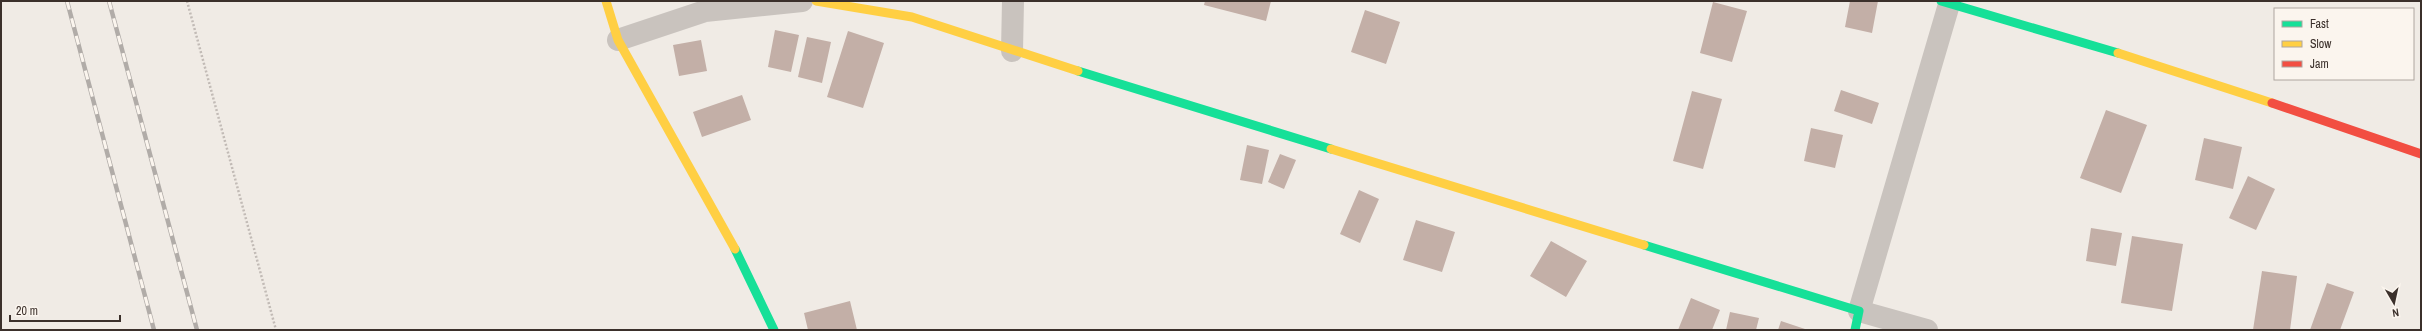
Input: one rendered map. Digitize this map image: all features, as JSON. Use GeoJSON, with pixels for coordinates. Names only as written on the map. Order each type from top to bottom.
{"type":"FeatureCollection","features":[{"type":"Feature","properties":{"kind":"street"},"geometry":{"type":"LineString","coordinates":[[606,1],[618,40],[724,226],[774,330]]}},
{"type":"Feature","properties":{"kind":"street"},"geometry":{"type":"LineString","coordinates":[[618,40],[706,11],[802,1]]}},
{"type":"Feature","properties":{"kind":"street"},"geometry":{"type":"LineString","coordinates":[[816,1],[912,17],[1012,51],[1857,321],[1927,330]]}},
{"type":"Feature","properties":{"kind":"street"},"geometry":{"type":"LineString","coordinates":[[1012,51],[1013,1]]}},
{"type":"Feature","properties":{"kind":"street"},"geometry":{"type":"LineString","coordinates":[[1857,321],[1947,2],[2167,67],[2421,154]]}},
{"type":"Feature","properties":{"kind":"path"},"geometry":{"type":"LineString","coordinates":[[187,1],[276,330]]}},
{"type":"Feature","properties":{"kind":"building"},"geometry":{"type":"Polygon","coordinates":[[[1205,1],[1271,1],[1266,21],[1204,5],[1205,1]]]}},
{"type":"Feature","properties":{"kind":"building"},"geometry":{"type":"Polygon","coordinates":[[[1850,1],[1878,1],[1872,33],[1845,27],[1850,1]]]}},
{"type":"Feature","properties":{"kind":"building"},"geometry":{"type":"Polygon","coordinates":[[[1713,2],[1747,11],[1732,62],[1700,53],[1713,2]]]}},
{"type":"Feature","properties":{"kind":"building"},"geometry":{"type":"Polygon","coordinates":[[[1365,10],[1400,22],[1386,64],[1351,52],[1365,10]]]}},
{"type":"Feature","properties":{"kind":"building"},"geometry":{"type":"Polygon","coordinates":[[[775,30],[799,35],[791,72],[768,67],[775,30]]]}},
{"type":"Feature","properties":{"kind":"building"},"geometry":{"type":"Polygon","coordinates":[[[848,31],[884,43],[863,108],[827,97],[848,31]]]}},
{"type":"Feature","properties":{"kind":"building"},"geometry":{"type":"Polygon","coordinates":[[[807,37],[831,42],[822,83],[798,77],[807,37]]]}},
{"type":"Feature","properties":{"kind":"building"},"geometry":{"type":"Polygon","coordinates":[[[701,40],[707,71],[679,76],[673,45],[701,40]]]}},
{"type":"Feature","properties":{"kind":"building"},"geometry":{"type":"Polygon","coordinates":[[[1841,90],[1879,103],[1872,124],[1834,111],[1841,90]]]}},
{"type":"Feature","properties":{"kind":"building"},"geometry":{"type":"Polygon","coordinates":[[[1692,91],[1722,99],[1703,169],[1673,161],[1692,91]]]}},
{"type":"Feature","properties":{"kind":"building"},"geometry":{"type":"Polygon","coordinates":[[[742,95],[751,120],[702,137],[693,112],[742,95]]]}},
{"type":"Feature","properties":{"kind":"building"},"geometry":{"type":"Polygon","coordinates":[[[2106,110],[2147,125],[2121,193],[2080,178],[2106,110]]]}},
{"type":"Feature","properties":{"kind":"building"},"geometry":{"type":"Polygon","coordinates":[[[1811,128],[1843,135],[1835,168],[1804,161],[1811,128]]]}},
{"type":"Feature","properties":{"kind":"building"},"geometry":{"type":"Polygon","coordinates":[[[2204,138],[2242,147],[2233,189],[2195,180],[2204,138]]]}},
{"type":"Feature","properties":{"kind":"building"},"geometry":{"type":"Polygon","coordinates":[[[1247,145],[1269,150],[1262,184],[1240,180],[1247,145]]]}},
{"type":"Feature","properties":{"kind":"building"},"geometry":{"type":"Polygon","coordinates":[[[1280,154],[1296,160],[1284,189],[1268,182],[1280,154]]]}},
{"type":"Feature","properties":{"kind":"building"},"geometry":{"type":"Polygon","coordinates":[[[2248,176],[2275,189],[2256,230],[2229,218],[2248,176]]]}},
{"type":"Feature","properties":{"kind":"building"},"geometry":{"type":"Polygon","coordinates":[[[1359,190],[1379,199],[1360,243],[1340,234],[1359,190]]]}},
{"type":"Feature","properties":{"kind":"building"},"geometry":{"type":"Polygon","coordinates":[[[1416,220],[1455,232],[1442,272],[1403,260],[1416,220]]]}},
{"type":"Feature","properties":{"kind":"building"},"geometry":{"type":"Polygon","coordinates":[[[2091,228],[2122,233],[2116,266],[2086,261],[2091,228]]]}},
{"type":"Feature","properties":{"kind":"building"},"geometry":{"type":"Polygon","coordinates":[[[2132,236],[2183,244],[2172,311],[2121,303],[2132,236]]]}},
{"type":"Feature","properties":{"kind":"building"},"geometry":{"type":"Polygon","coordinates":[[[1551,241],[1587,261],[1566,297],[1530,276],[1551,241]]]}},
{"type":"Feature","properties":{"kind":"building"},"geometry":{"type":"Polygon","coordinates":[[[2262,271],[2297,276],[2290,330],[2253,330],[2262,271]]]}},
{"type":"Feature","properties":{"kind":"building"},"geometry":{"type":"Polygon","coordinates":[[[2327,283],[2354,292],[2340,330],[2310,330],[2327,283]]]}},
{"type":"Feature","properties":{"kind":"building"},"geometry":{"type":"Polygon","coordinates":[[[1691,298],[1720,310],[1712,330],[1678,330],[1691,298]]]}},
{"type":"Feature","properties":{"kind":"building"},"geometry":{"type":"Polygon","coordinates":[[[850,301],[857,330],[808,330],[804,313],[850,301]]]}},
{"type":"Feature","properties":{"kind":"building"},"geometry":{"type":"Polygon","coordinates":[[[1730,312],[1759,318],[1756,330],[1726,330],[1730,312]]]}},
{"type":"Feature","properties":{"kind":"building"},"geometry":{"type":"Polygon","coordinates":[[[1781,321],[1808,330],[1778,330],[1781,321]]]}},
{"type":"Feature","properties":{"kind":"railway"},"geometry":{"type":"LineString","coordinates":[[67,1],[154,330]]}},
{"type":"Feature","properties":{"kind":"railway"},"geometry":{"type":"LineString","coordinates":[[109,1],[197,330]]}},
{"type":"Feature","properties":{"kind":"traffic: fast"},"geometry":{"type":"LineString","coordinates":[[1941,1],[2118,53]]}},
{"type":"Feature","properties":{"kind":"traffic: fast"},"geometry":{"type":"LineString","coordinates":[[1078,71],[1331,149]]}},
{"type":"Feature","properties":{"kind":"traffic: fast"},"geometry":{"type":"LineString","coordinates":[[1644,245],[1859,311],[1855,330]]}},
{"type":"Feature","properties":{"kind":"traffic: fast"},"geometry":{"type":"LineString","coordinates":[[735,249],[774,330]]}},
{"type":"Feature","properties":{"kind":"traffic: slow"},"geometry":{"type":"LineString","coordinates":[[606,1],[618,40],[735,249]]}},
{"type":"Feature","properties":{"kind":"traffic: slow"},"geometry":{"type":"LineString","coordinates":[[816,1],[912,17],[1078,71]]}},
{"type":"Feature","properties":{"kind":"traffic: slow"},"geometry":{"type":"LineString","coordinates":[[2118,53],[2272,103]]}},
{"type":"Feature","properties":{"kind":"traffic: slow"},"geometry":{"type":"LineString","coordinates":[[1331,149],[1644,245]]}},
{"type":"Feature","properties":{"kind":"traffic: jam"},"geometry":{"type":"LineString","coordinates":[[2272,103],[2421,154]]}}]}
